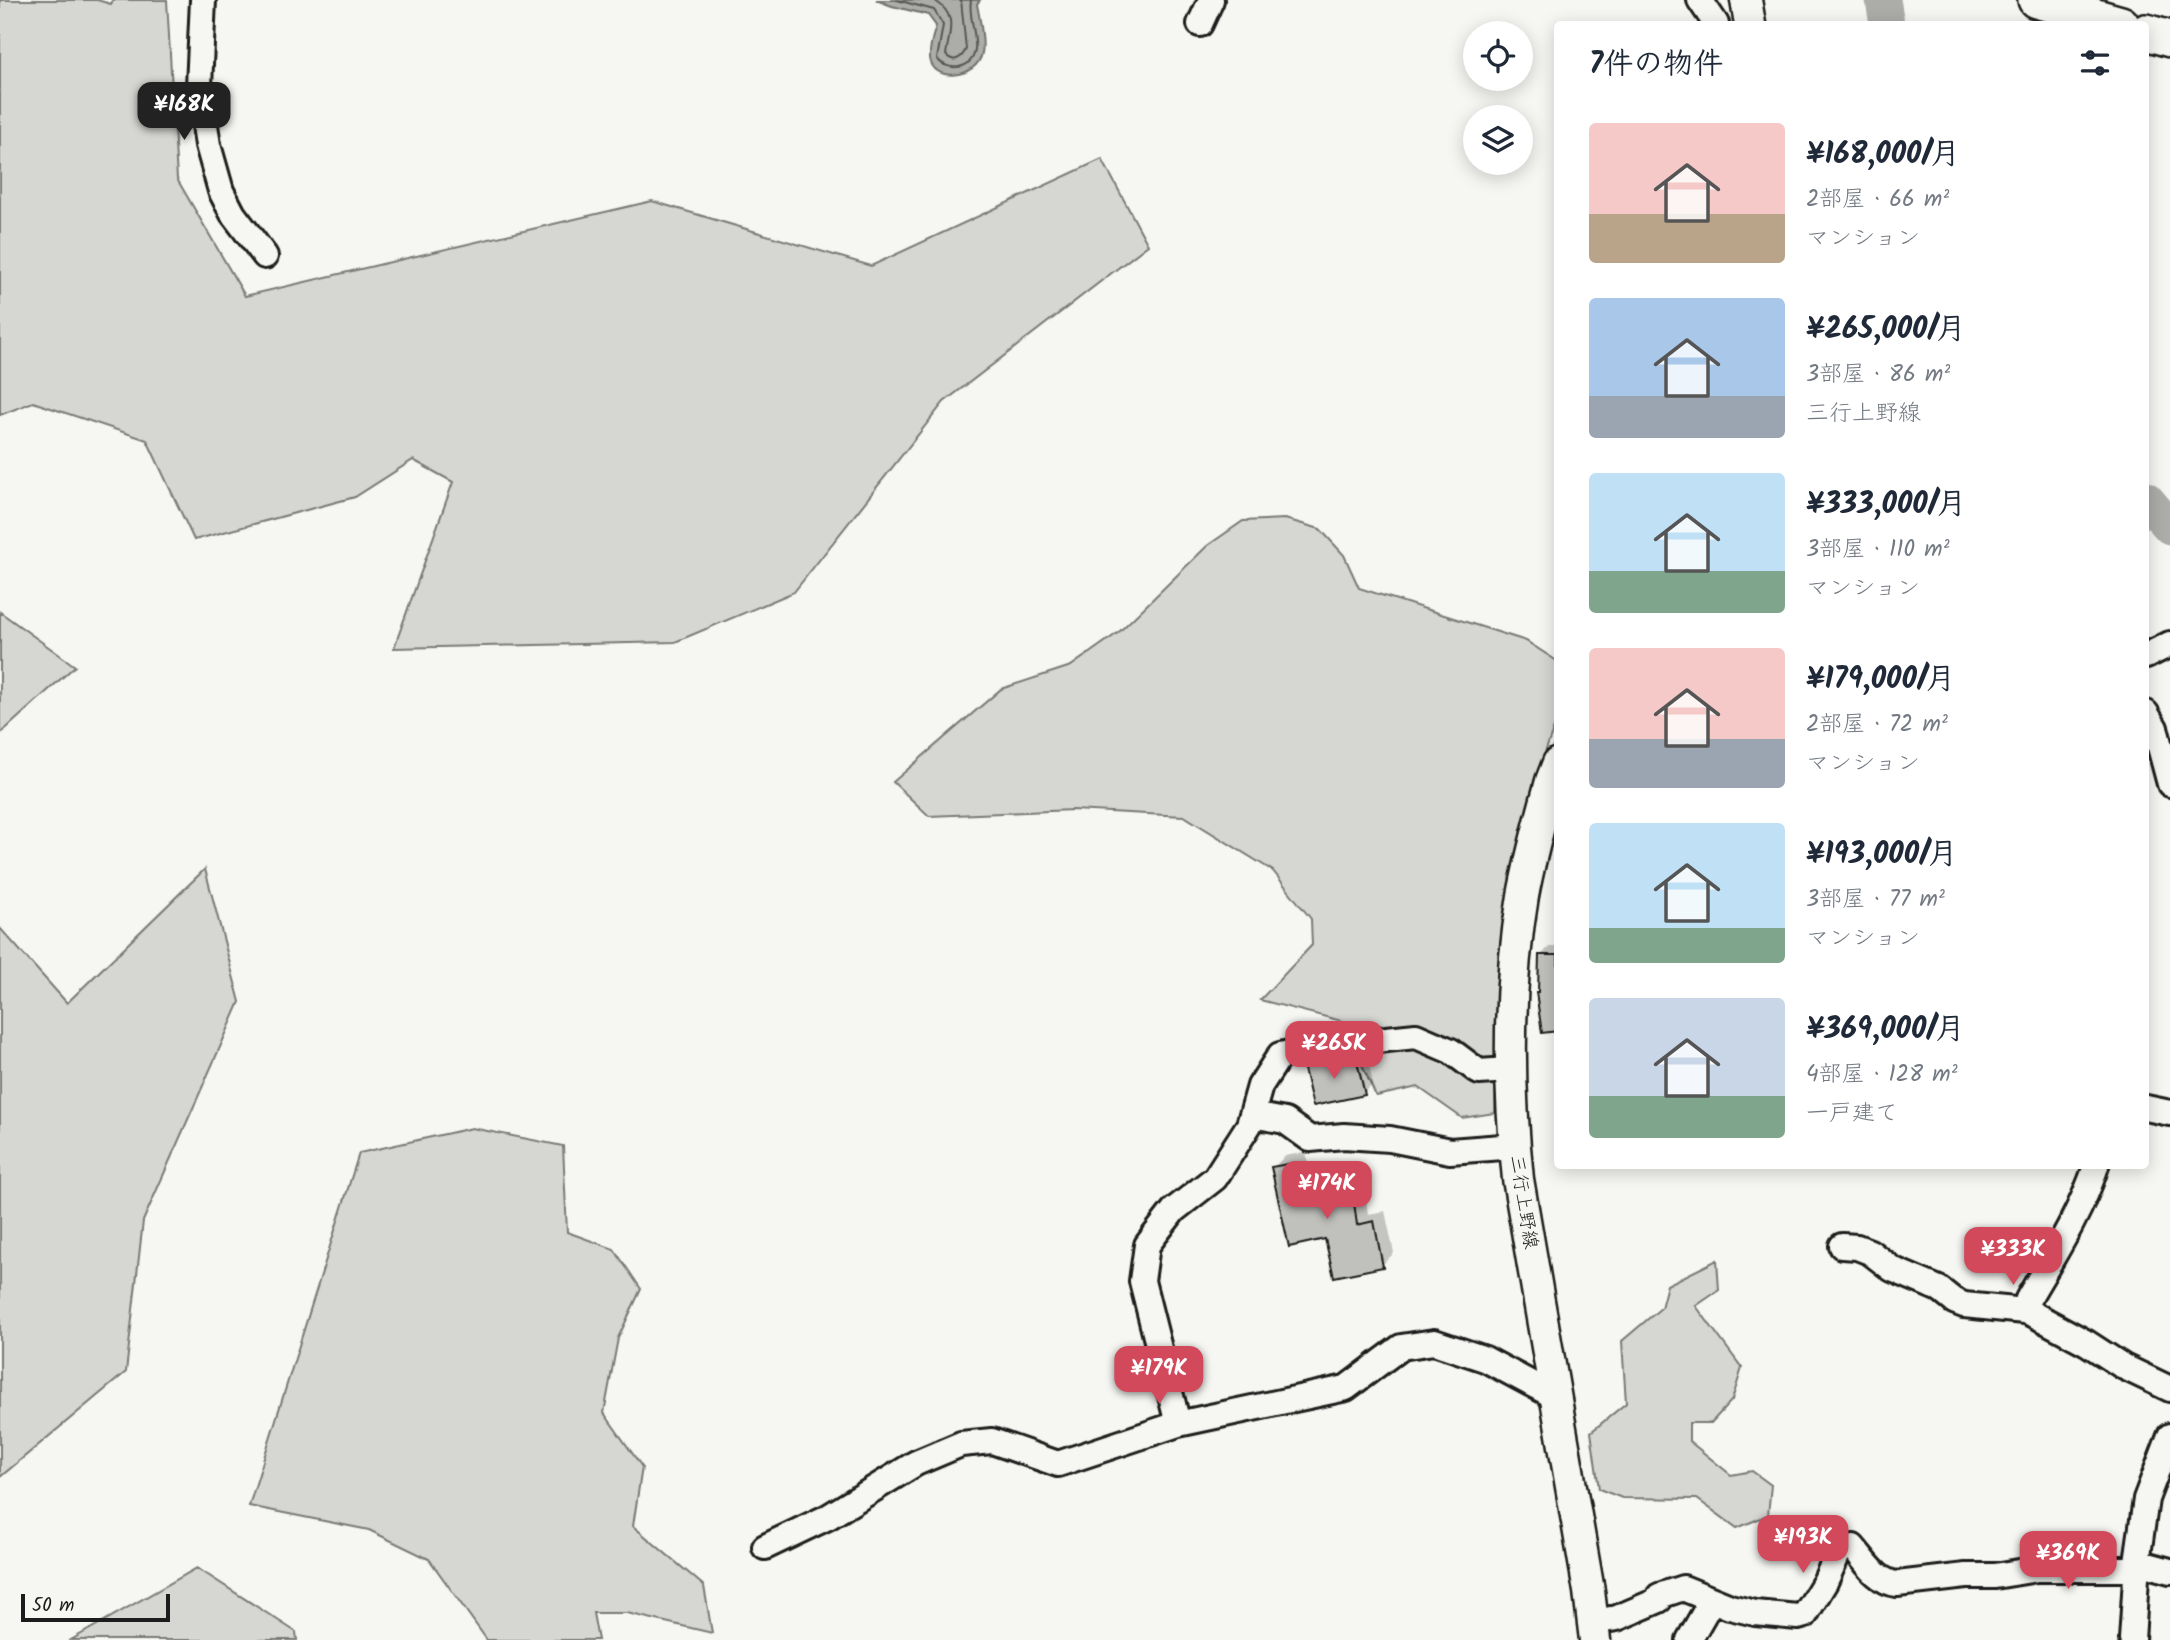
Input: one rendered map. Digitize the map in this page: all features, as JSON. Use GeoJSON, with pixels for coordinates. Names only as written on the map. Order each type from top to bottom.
{"type":"FeatureCollection","features":[{"type":"Feature","properties":{"kind":"highway"},"geometry":{"type":"LineString","coordinates":[[2036,0],[2110,21]]}},
{"type":"Feature","properties":{"kind":"highway"},"geometry":{"type":"LineString","coordinates":[[2149,33],[2170,39]]}},
{"type":"Feature","properties":{"kind":"main road"},"geometry":{"type":"LineString","coordinates":[[1746,0],[1750,21]]}},
{"type":"Feature","properties":{"kind":"main road","name":"三行上野線"},"geometry":{"type":"LineString","coordinates":[[1554,775],[1523,895],[1512,995],[1509,1070],[1515,1146],[1594,1631]]}},
{"type":"Feature","properties":{"kind":"street"},"geometry":{"type":"LineString","coordinates":[[203,0],[199,86],[208,145],[221,191],[233,214],[265,256]]}},
{"type":"Feature","properties":{"kind":"street"},"geometry":{"type":"LineString","coordinates":[[1200,24],[1211,0]]}},
{"type":"Feature","properties":{"kind":"street"},"geometry":{"type":"LineString","coordinates":[[1700,0],[1714,21]]}},
{"type":"Feature","properties":{"kind":"street"},"geometry":{"type":"LineString","coordinates":[[2149,654],[2170,644]]}},
{"type":"Feature","properties":{"kind":"street"},"geometry":{"type":"LineString","coordinates":[[2149,718],[2155,728],[2170,784]]}},
{"type":"Feature","properties":{"kind":"street"},"geometry":{"type":"LineString","coordinates":[[1178,1424],[1142,1281],[1147,1245],[1174,1210],[1215,1178],[1250,1125],[1260,1086],[1280,1055],[1328,1045],[1416,1036],[1451,1051],[1479,1072],[1509,1070]]}},
{"type":"Feature","properties":{"kind":"street"},"geometry":{"type":"LineString","coordinates":[[2149,1109],[2170,1113]]}},
{"type":"Feature","properties":{"kind":"street"},"geometry":{"type":"LineString","coordinates":[[1252,1115],[1285,1121],[1310,1139],[1343,1136],[1390,1139],[1450,1151],[1515,1146]]}},
{"type":"Feature","properties":{"kind":"street"},"geometry":{"type":"LineString","coordinates":[[2025,1311],[2028,1299],[2073,1220],[2095,1169]]}},
{"type":"Feature","properties":{"kind":"street"},"geometry":{"type":"LineString","coordinates":[[1842,1246],[1857,1247],[1870,1252],[1892,1269],[1939,1289],[1964,1306],[2025,1311],[2087,1343],[2124,1367],[2170,1389]]}},
{"type":"Feature","properties":{"kind":"street"},"geometry":{"type":"LineString","coordinates":[[765,1547],[828,1517],[916,1463],[961,1444],[992,1441],[1058,1464],[1178,1424],[1346,1388],[1401,1347],[1434,1342],[1485,1359],[1556,1397]]}},
{"type":"Feature","properties":{"kind":"street"},"geometry":{"type":"LineString","coordinates":[[2132,1640],[2136,1565],[2146,1499],[2170,1436]]}},
{"type":"Feature","properties":{"kind":"street"},"geometry":{"type":"LineString","coordinates":[[1594,1631],[1659,1600],[1659,1596],[1683,1588],[1730,1607],[1755,1613],[1798,1617],[1805,1615],[1825,1582],[1840,1549],[1847,1547],[1853,1548],[1878,1577],[1897,1584],[1966,1576],[1995,1576],[2037,1569],[2136,1565],[2170,1571]]}},
{"type":"Feature","properties":{"kind":"street"},"geometry":{"type":"LineString","coordinates":[[1689,1640],[1712,1600]]}},
{"type":"Feature","properties":{"kind":"shaded area"},"geometry":{"type":"Polygon","coordinates":[[[0,0],[97,0],[111,4],[113,0],[167,0],[177,179],[245,296],[652,201],[871,266],[1102,159],[1148,245],[944,402],[794,592],[675,642],[394,648],[453,482],[413,460],[355,497],[194,540],[147,440],[33,402],[0,415],[0,0]]]}},
{"type":"Feature","properties":{"kind":"shaded area"},"geometry":{"type":"Polygon","coordinates":[[[1285,519],[1320,529],[1344,555],[1359,588],[1526,641],[1554,659],[1554,727],[1537,775],[1504,931],[1496,1008],[1495,1113],[1462,1118],[1418,1087],[1376,1096],[1342,1021],[1260,1000],[1312,945],[1311,919],[1273,871],[1184,816],[1073,810],[929,816],[893,782],[1001,689],[1071,666],[1119,632],[1207,546],[1243,521],[1285,519]]]}},
{"type":"Feature","properties":{"kind":"shaded area"},"geometry":{"type":"Polygon","coordinates":[[[0,612],[75,666],[0,734],[0,612]]]}},
{"type":"Feature","properties":{"kind":"shaded area"},"geometry":{"type":"Polygon","coordinates":[[[205,869],[240,1002],[143,1221],[126,1372],[0,1477],[0,928],[67,1003],[205,869]]]}},
{"type":"Feature","properties":{"kind":"shaded area"},"geometry":{"type":"Polygon","coordinates":[[[472,1128],[563,1146],[567,1232],[614,1249],[641,1289],[618,1338],[604,1413],[642,1467],[633,1526],[704,1586],[712,1633],[627,1613],[593,1613],[598,1640],[487,1640],[429,1559],[369,1530],[249,1506],[359,1153],[472,1128]]]}},
{"type":"Feature","properties":{"kind":"shaded area"},"geometry":{"type":"Polygon","coordinates":[[[1717,1260],[1719,1290],[1696,1306],[1742,1368],[1732,1400],[1711,1423],[1689,1423],[1689,1441],[1731,1475],[1752,1471],[1771,1485],[1768,1515],[1737,1528],[1697,1499],[1622,1498],[1599,1489],[1591,1432],[1626,1403],[1622,1341],[1661,1308],[1667,1285],[1717,1260]]]}},
{"type":"Feature","properties":{"kind":"shaded area"},"geometry":{"type":"Polygon","coordinates":[[[197,1568],[296,1632],[297,1640],[71,1640],[197,1568]]]}},
{"type":"Feature","properties":{"kind":"water"},"geometry":{"type":"Polygon","coordinates":[[[876,0],[980,0],[977,4],[983,48],[978,62],[964,73],[955,75],[938,71],[930,58],[936,26],[928,15],[876,0]]]}},
{"type":"Feature","properties":{"kind":"building"},"geometry":{"type":"Polygon","coordinates":[[[1539,955],[1554,955],[1554,1032],[1542,1033],[1538,992],[1539,955]]]}},
{"type":"Feature","properties":{"kind":"building"},"geometry":{"type":"Polygon","coordinates":[[[1356,1057],[1365,1095],[1313,1106],[1303,1065],[1356,1057]]]}},
{"type":"Feature","properties":{"kind":"building"},"geometry":{"type":"Polygon","coordinates":[[[1294,1163],[1300,1187],[1351,1180],[1357,1225],[1374,1221],[1383,1267],[1334,1277],[1325,1239],[1289,1247],[1271,1167],[1294,1163]]]}},
{"type":"Feature","properties":{"kind":"waterway"},"geometry":{"type":"LineString","coordinates":[[1883,0],[1886,21]]}},
{"type":"Feature","properties":{"kind":"waterway"},"geometry":{"type":"LineString","coordinates":[[2149,502],[2170,527]]}}]}
